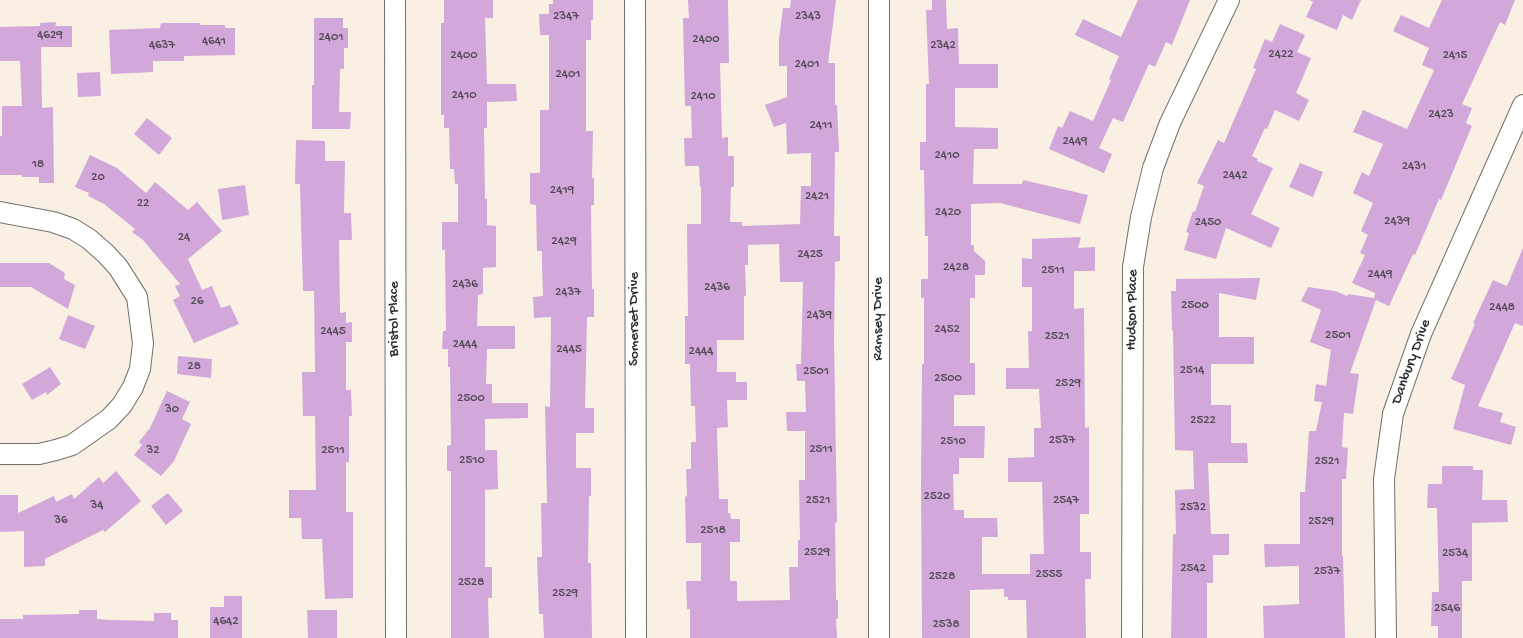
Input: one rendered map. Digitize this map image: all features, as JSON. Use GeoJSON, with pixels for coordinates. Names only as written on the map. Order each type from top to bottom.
{"type":"FeatureCollection","features":[{"type":"Feature","properties":{"kind":"street","name":"Bristol Place"},"geometry":{"type":"LineString","coordinates":[[395,0],[396,638]]}},
{"type":"Feature","properties":{"kind":"street","name":"Somerset Drive"},"geometry":{"type":"LineString","coordinates":[[635,0],[636,638]]}},
{"type":"Feature","properties":{"kind":"street","name":"Ramsey Drive"},"geometry":{"type":"LineString","coordinates":[[879,0],[879,638]]}},
{"type":"Feature","properties":{"kind":"street","name":"Hudson Place"},"geometry":{"type":"LineString","coordinates":[[1132,638],[1134,260],[1141,217],[1153,168],[1170,123],[1229,0]]}},
{"type":"Feature","properties":{"kind":"street","name":"Danbury Drive"},"geometry":{"type":"LineString","coordinates":[[1386,638],[1384,479],[1393,414],[1421,334],[1523,105]]}},
{"type":"Feature","properties":{"kind":"street"},"geometry":{"type":"LineString","coordinates":[[0,212],[53,222],[74,229],[106,252],[118,267],[137,297],[143,344],[140,369],[133,387],[122,405],[108,418],[72,445],[39,454],[0,454]]}},
{"type":"Feature","properties":{"kind":"building"},"geometry":{"type":"Polygon","coordinates":[[[444,0],[493,0],[493,18],[485,18],[487,84],[516,84],[517,101],[487,102],[487,128],[484,128],[487,225],[496,226],[496,267],[483,268],[483,294],[478,295],[477,326],[515,326],[515,349],[487,349],[486,384],[492,384],[492,403],[528,403],[528,418],[485,419],[485,450],[497,450],[498,489],[485,490],[485,567],[492,567],[492,598],[488,598],[489,638],[451,638],[451,471],[447,471],[447,446],[451,445],[450,367],[448,367],[448,349],[442,349],[443,331],[446,331],[445,250],[442,250],[442,222],[458,222],[458,184],[455,184],[454,169],[450,169],[449,128],[444,128],[444,115],[441,115],[441,23],[444,23],[444,0]]]}},
{"type":"Feature","properties":{"kind":"building"},"geometry":{"type":"Polygon","coordinates":[[[553,0],[593,0],[591,40],[586,40],[586,131],[593,131],[592,178],[594,178],[594,205],[591,205],[592,289],[594,289],[594,317],[587,317],[585,408],[594,408],[594,433],[576,433],[576,468],[591,468],[588,563],[591,563],[592,638],[544,638],[543,614],[539,614],[537,557],[542,557],[541,503],[547,503],[545,406],[550,407],[551,317],[534,318],[533,297],[543,296],[542,251],[537,251],[536,205],[530,204],[530,173],[540,173],[540,110],[549,110],[549,35],[540,35],[539,14],[549,14],[549,4],[553,4],[553,0]]]}},
{"type":"Feature","properties":{"kind":"building"},"geometry":{"type":"Polygon","coordinates":[[[688,0],[728,0],[729,63],[720,63],[722,138],[728,137],[728,156],[734,156],[734,187],[731,187],[730,222],[742,222],[742,226],[800,224],[801,186],[811,186],[811,153],[787,154],[786,123],[774,127],[765,105],[787,97],[787,66],[779,66],[779,39],[783,8],[790,8],[791,0],[836,0],[828,63],[835,63],[835,105],[837,105],[839,152],[835,152],[834,236],[840,236],[840,261],[835,262],[834,339],[837,522],[835,523],[836,600],[838,600],[838,619],[836,619],[837,638],[690,638],[690,609],[687,609],[686,581],[701,581],[701,543],[686,543],[686,469],[691,469],[691,442],[696,442],[695,406],[691,406],[690,364],[685,364],[685,316],[688,316],[687,224],[701,224],[701,187],[699,166],[685,166],[684,138],[692,138],[691,106],[685,106],[683,18],[689,18],[688,0]],[[779,244],[748,245],[748,265],[745,265],[746,296],[744,296],[744,340],[717,340],[717,372],[736,372],[736,382],[747,382],[747,400],[727,400],[728,427],[717,428],[719,499],[728,499],[728,513],[730,513],[731,519],[740,519],[740,542],[730,542],[730,581],[737,581],[737,601],[790,600],[789,567],[798,567],[798,540],[800,540],[799,480],[805,480],[805,431],[787,431],[786,412],[806,412],[805,381],[797,381],[796,364],[801,364],[803,282],[780,282],[779,244]]]}},
{"type":"Feature","properties":{"kind":"building"},"geometry":{"type":"Polygon","coordinates":[[[932,0],[946,0],[947,29],[958,28],[959,64],[998,64],[998,88],[955,88],[955,127],[998,128],[998,149],[974,149],[973,184],[1022,184],[1023,180],[1088,195],[1080,224],[1000,203],[971,204],[971,245],[974,245],[974,251],[985,261],[985,275],[975,275],[975,298],[970,298],[970,363],[975,363],[975,395],[954,395],[954,426],[985,426],[984,458],[959,458],[959,474],[953,474],[954,510],[964,510],[964,518],[997,518],[998,537],[982,537],[982,574],[1030,574],[1030,554],[1044,554],[1042,482],[1008,482],[1008,458],[1034,457],[1034,428],[1041,428],[1039,389],[1006,389],[1006,368],[1029,368],[1028,331],[1032,331],[1032,287],[1022,287],[1022,258],[1032,259],[1032,239],[1081,237],[1078,248],[1095,247],[1095,271],[1074,271],[1074,309],[1084,308],[1085,428],[1089,427],[1089,514],[1080,514],[1080,552],[1091,552],[1091,579],[1085,579],[1086,638],[1027,638],[1026,600],[1008,600],[1008,597],[1004,597],[1004,589],[970,590],[970,638],[922,638],[921,484],[924,298],[921,298],[921,279],[928,279],[928,236],[925,236],[924,170],[920,170],[920,142],[926,142],[926,84],[929,84],[926,10],[932,10],[932,0]]]}},
{"type":"Feature","properties":{"kind":"building"},"geometry":{"type":"Polygon","coordinates":[[[1138,0],[1190,0],[1172,45],[1166,42],[1155,67],[1149,64],[1123,122],[1113,118],[1099,148],[1112,154],[1104,173],[1049,149],[1058,126],[1062,128],[1070,111],[1093,121],[1111,80],[1109,79],[1119,56],[1075,35],[1083,19],[1121,37],[1138,0]]]}},
{"type":"Feature","properties":{"kind":"building"},"geometry":{"type":"Polygon","coordinates":[[[1309,0],[1361,0],[1352,20],[1343,15],[1337,30],[1306,17],[1313,2],[1309,0]]]}},
{"type":"Feature","properties":{"kind":"building"},"geometry":{"type":"Polygon","coordinates":[[[1442,0],[1515,0],[1505,25],[1500,22],[1462,104],[1472,108],[1466,123],[1472,126],[1441,200],[1439,199],[1415,255],[1413,254],[1389,306],[1376,300],[1350,373],[1359,374],[1353,414],[1344,413],[1342,447],[1348,448],[1346,479],[1342,479],[1342,556],[1345,638],[1264,638],[1263,606],[1299,604],[1299,566],[1265,567],[1264,544],[1300,544],[1300,492],[1305,492],[1309,431],[1316,431],[1322,402],[1314,401],[1316,384],[1326,386],[1331,350],[1310,342],[1321,310],[1301,301],[1308,287],[1335,291],[1347,296],[1348,294],[1374,298],[1375,293],[1352,283],[1365,255],[1360,253],[1368,235],[1361,231],[1373,203],[1353,193],[1362,172],[1369,176],[1383,144],[1353,132],[1363,110],[1407,129],[1434,70],[1422,65],[1429,48],[1393,31],[1401,15],[1429,28],[1442,0]]]}},
{"type":"Feature","properties":{"kind":"building"},"geometry":{"type":"Polygon","coordinates":[[[314,18],[343,18],[343,28],[348,28],[348,48],[344,48],[344,69],[340,69],[339,112],[351,112],[350,129],[312,129],[312,85],[314,85],[314,18]]]}},
{"type":"Feature","properties":{"kind":"building"},"geometry":{"type":"Polygon","coordinates":[[[56,22],[55,26],[72,26],[72,47],[41,47],[42,108],[53,107],[54,183],[39,183],[39,177],[0,175],[2,106],[22,106],[20,61],[0,61],[0,27],[40,26],[40,23],[56,22]]]}},
{"type":"Feature","properties":{"kind":"building"},"geometry":{"type":"Polygon","coordinates":[[[161,23],[200,23],[200,25],[225,25],[225,28],[235,28],[235,55],[184,56],[184,61],[153,61],[153,72],[111,74],[109,30],[160,28],[161,23]]]}},
{"type":"Feature","properties":{"kind":"building"},"geometry":{"type":"Polygon","coordinates":[[[1280,24],[1305,35],[1297,52],[1311,58],[1296,93],[1309,100],[1299,121],[1275,110],[1267,129],[1265,128],[1252,156],[1258,159],[1257,161],[1273,168],[1251,214],[1280,228],[1271,248],[1226,228],[1216,259],[1184,250],[1189,233],[1186,232],[1204,186],[1197,183],[1218,140],[1224,143],[1256,69],[1253,68],[1265,39],[1272,42],[1280,24]]]}},
{"type":"Feature","properties":{"kind":"building"},"geometry":{"type":"Polygon","coordinates":[[[100,72],[101,96],[78,97],[77,73],[100,72]]]}},
{"type":"Feature","properties":{"kind":"building"},"geometry":{"type":"Polygon","coordinates":[[[147,118],[172,138],[159,155],[134,134],[147,118]]]}},
{"type":"Feature","properties":{"kind":"building"},"geometry":{"type":"Polygon","coordinates":[[[296,140],[325,141],[325,161],[345,161],[344,213],[351,213],[352,240],[339,240],[340,313],[346,312],[346,323],[352,322],[352,342],[346,342],[346,390],[351,390],[352,416],[349,416],[349,462],[346,462],[346,512],[353,512],[353,598],[325,599],[322,539],[302,539],[301,518],[289,518],[289,490],[316,490],[315,416],[303,416],[302,372],[315,372],[314,291],[303,291],[300,184],[295,184],[296,140]]]}},
{"type":"Feature","properties":{"kind":"building"},"geometry":{"type":"Polygon","coordinates":[[[90,155],[117,168],[146,193],[155,182],[188,210],[197,202],[222,231],[188,259],[202,290],[212,286],[221,308],[230,305],[239,324],[194,343],[173,300],[180,296],[175,286],[180,284],[143,240],[132,232],[135,229],[104,204],[88,196],[89,193],[75,187],[90,155]]]}},
{"type":"Feature","properties":{"kind":"building"},"geometry":{"type":"Polygon","coordinates":[[[1300,163],[1323,172],[1313,197],[1289,187],[1300,163]]]}},
{"type":"Feature","properties":{"kind":"building"},"geometry":{"type":"Polygon","coordinates":[[[245,185],[249,215],[222,220],[218,189],[245,185]]]}},
{"type":"Feature","properties":{"kind":"building"},"geometry":{"type":"Polygon","coordinates":[[[1523,248],[1523,326],[1515,323],[1478,406],[1503,413],[1500,422],[1516,427],[1511,445],[1453,429],[1465,385],[1451,379],[1475,324],[1473,323],[1493,280],[1507,286],[1523,248]]]}},
{"type":"Feature","properties":{"kind":"building"},"geometry":{"type":"Polygon","coordinates":[[[0,263],[49,263],[65,273],[64,279],[75,285],[68,309],[31,287],[0,287],[0,263]]]}},
{"type":"Feature","properties":{"kind":"building"},"geometry":{"type":"Polygon","coordinates":[[[1260,278],[1256,300],[1219,293],[1219,337],[1254,337],[1254,364],[1211,364],[1211,405],[1231,405],[1231,443],[1247,443],[1248,463],[1208,463],[1211,534],[1229,534],[1229,555],[1213,555],[1213,583],[1207,583],[1207,638],[1171,638],[1173,534],[1176,534],[1175,490],[1194,489],[1193,451],[1175,450],[1171,291],[1176,291],[1176,279],[1260,278]]]}},
{"type":"Feature","properties":{"kind":"building"},"geometry":{"type":"Polygon","coordinates":[[[68,315],[95,326],[85,349],[59,339],[68,315]]]}},
{"type":"Feature","properties":{"kind":"building"},"geometry":{"type":"Polygon","coordinates":[[[178,356],[212,359],[211,378],[177,374],[178,356]]]}},
{"type":"Feature","properties":{"kind":"building"},"geometry":{"type":"Polygon","coordinates":[[[50,367],[61,384],[47,395],[46,392],[32,400],[22,384],[50,367]]]}},
{"type":"Feature","properties":{"kind":"building"},"geometry":{"type":"Polygon","coordinates":[[[167,391],[190,402],[182,419],[191,424],[174,461],[161,476],[134,455],[142,445],[139,442],[150,428],[167,391]]]}},
{"type":"Feature","properties":{"kind":"building"},"geometry":{"type":"Polygon","coordinates":[[[1442,466],[1473,466],[1473,470],[1483,470],[1482,500],[1507,500],[1508,522],[1472,523],[1472,581],[1462,581],[1462,638],[1438,638],[1438,626],[1431,626],[1432,592],[1439,592],[1437,508],[1427,508],[1428,484],[1442,484],[1442,466]]]}},
{"type":"Feature","properties":{"kind":"building"},"geometry":{"type":"Polygon","coordinates":[[[116,471],[141,501],[105,532],[103,530],[45,559],[45,566],[24,567],[24,531],[0,532],[0,495],[18,495],[18,513],[54,496],[56,502],[72,494],[74,499],[99,477],[103,483],[116,471]]]}},
{"type":"Feature","properties":{"kind":"building"},"geometry":{"type":"Polygon","coordinates":[[[168,493],[183,511],[166,525],[151,506],[168,493]]]}},
{"type":"Feature","properties":{"kind":"building"},"geometry":{"type":"Polygon","coordinates":[[[224,596],[242,596],[242,638],[210,638],[210,607],[224,607],[224,596]]]}},
{"type":"Feature","properties":{"kind":"building"},"geometry":{"type":"Polygon","coordinates":[[[79,610],[97,610],[97,619],[110,620],[154,621],[154,613],[171,613],[171,620],[178,620],[178,638],[0,638],[0,619],[23,619],[23,615],[79,614],[79,610]]]}},
{"type":"Feature","properties":{"kind":"building"},"geometry":{"type":"Polygon","coordinates":[[[307,610],[337,610],[337,638],[308,638],[307,610]]]}}]}
